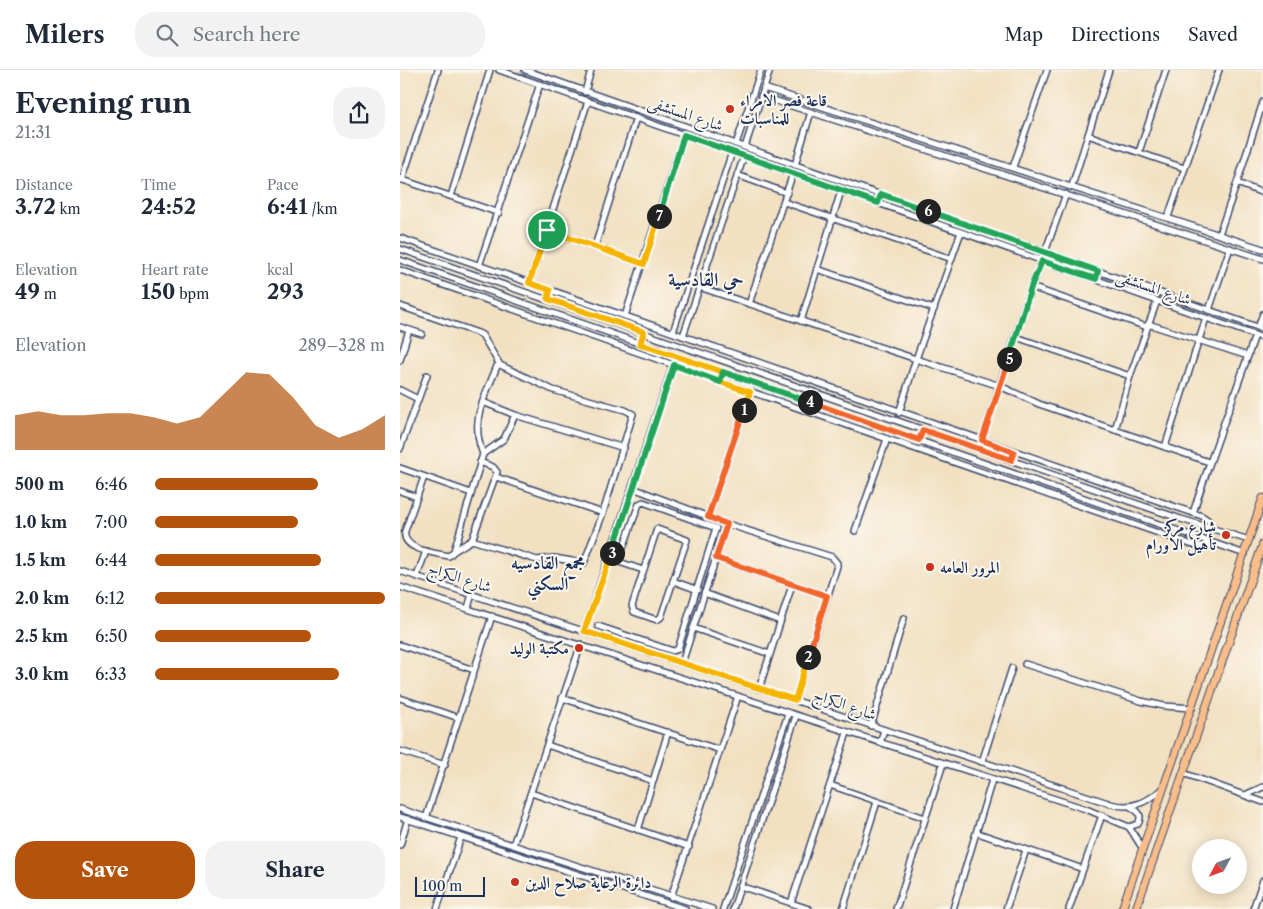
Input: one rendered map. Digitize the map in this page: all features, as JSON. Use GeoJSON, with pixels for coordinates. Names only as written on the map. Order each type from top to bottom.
{"type":"FeatureCollection","features":[{"type":"Feature","properties":{"kind":"main road"},"geometry":{"type":"LineString","coordinates":[[1122,909],[1166,787],[1263,498]]}},
{"type":"Feature","properties":{"kind":"main road"},"geometry":{"type":"LineString","coordinates":[[1136,909],[1263,544]]}},
{"type":"Feature","properties":{"kind":"street"},"geometry":{"type":"LineString","coordinates":[[438,70],[401,179],[499,213]]}},
{"type":"Feature","properties":{"kind":"street"},"geometry":{"type":"LineString","coordinates":[[451,196],[490,70]]}},
{"type":"Feature","properties":{"kind":"street","name":"شارع المستشفى"},"geometry":{"type":"LineString","coordinates":[[499,70],[1263,338]]}},
{"type":"Feature","properties":{"kind":"street","name":"شارع المستشفى"},"geometry":{"type":"LineString","coordinates":[[525,70],[1260,328]]}},
{"type":"Feature","properties":{"kind":"street"},"geometry":{"type":"LineString","coordinates":[[585,92],[591,70]]}},
{"type":"Feature","properties":{"kind":"street"},"geometry":{"type":"LineString","coordinates":[[736,144],[760,70]]}},
{"type":"Feature","properties":{"kind":"street"},"geometry":{"type":"LineString","coordinates":[[745,147],[770,70]]}},
{"type":"Feature","properties":{"kind":"street"},"geometry":{"type":"LineString","coordinates":[[1013,167],[1047,70]]}},
{"type":"Feature","properties":{"kind":"street"},"geometry":{"type":"LineString","coordinates":[[1072,186],[1109,70]]}},
{"type":"Feature","properties":{"kind":"street"},"geometry":{"type":"LineString","coordinates":[[1139,152],[1166,70]]}},
{"type":"Feature","properties":{"kind":"street"},"geometry":{"type":"LineString","coordinates":[[1168,218],[1219,70]]}},
{"type":"Feature","properties":{"kind":"street"},"geometry":{"type":"LineString","coordinates":[[479,266],[499,213],[540,84]]}},
{"type":"Feature","properties":{"kind":"street"},"geometry":{"type":"LineString","coordinates":[[764,88],[1263,249]]}},
{"type":"Feature","properties":{"kind":"street"},"geometry":{"type":"LineString","coordinates":[[761,96],[1263,259]]}},
{"type":"Feature","properties":{"kind":"street"},"geometry":{"type":"LineString","coordinates":[[529,283],[588,102]]}},
{"type":"Feature","properties":{"kind":"street"},"geometry":{"type":"LineString","coordinates":[[613,110],[615,102]]}},
{"type":"Feature","properties":{"kind":"street"},"geometry":{"type":"LineString","coordinates":[[1219,234],[1263,102]]}},
{"type":"Feature","properties":{"kind":"street"},"geometry":{"type":"LineString","coordinates":[[795,165],[811,112]]}},
{"type":"Feature","properties":{"kind":"street"},"geometry":{"type":"LineString","coordinates":[[595,246],[636,118]]}},
{"type":"Feature","properties":{"kind":"street"},"geometry":{"type":"LineString","coordinates":[[901,141],[904,133]]}},
{"type":"Feature","properties":{"kind":"street"},"geometry":{"type":"LineString","coordinates":[[625,316],[644,264],[684,135]]}},
{"type":"Feature","properties":{"kind":"street"},"geometry":{"type":"LineString","coordinates":[[1088,135],[1184,168]]}},
{"type":"Feature","properties":{"kind":"street"},"geometry":{"type":"LineString","coordinates":[[673,332],[732,152]]}},
{"type":"Feature","properties":{"kind":"street"},"geometry":{"type":"LineString","coordinates":[[682,336],[744,156]]}},
{"type":"Feature","properties":{"kind":"street"},"geometry":{"type":"LineString","coordinates":[[750,304],[793,173]]}},
{"type":"Feature","properties":{"kind":"street"},"geometry":{"type":"LineString","coordinates":[[738,175],[787,193]]}},
{"type":"Feature","properties":{"kind":"street"},"geometry":{"type":"LineString","coordinates":[[1237,183],[1263,193]]}},
{"type":"Feature","properties":{"kind":"street"},"geometry":{"type":"LineString","coordinates":[[801,321],[841,191]]}},
{"type":"Feature","properties":{"kind":"street"},"geometry":{"type":"LineString","coordinates":[[878,203],[881,194]]}},
{"type":"Feature","properties":{"kind":"street"},"geometry":{"type":"LineString","coordinates":[[1045,252],[1066,194]]}},
{"type":"Feature","properties":{"kind":"street"},"geometry":{"type":"LineString","coordinates":[[1100,205],[1102,196]]}},
{"type":"Feature","properties":{"kind":"street"},"geometry":{"type":"LineString","coordinates":[[784,202],[952,258]]}},
{"type":"Feature","properties":{"kind":"street"},"geometry":{"type":"LineString","coordinates":[[708,225],[719,228]]}},
{"type":"Feature","properties":{"kind":"street"},"geometry":{"type":"LineString","coordinates":[[547,230],[644,264]]}},
{"type":"Feature","properties":{"kind":"street"},"geometry":{"type":"LineString","coordinates":[[899,412],[961,232]]}},
{"type":"Feature","properties":{"kind":"street"},"geometry":{"type":"LineString","coordinates":[[400,238],[1193,513],[1206,519],[1212,528]]}},
{"type":"Feature","properties":{"kind":"street"},"geometry":{"type":"LineString","coordinates":[[1209,310],[1230,248]]}},
{"type":"Feature","properties":{"kind":"street"},"geometry":{"type":"LineString","coordinates":[[400,249],[1181,519],[1249,540]]}},
{"type":"Feature","properties":{"kind":"street"},"geometry":{"type":"LineString","coordinates":[[408,263],[412,253]]}},
{"type":"Feature","properties":{"kind":"street"},"geometry":{"type":"LineString","coordinates":[[400,260],[1245,554]]}},
{"type":"Feature","properties":{"kind":"street"},"geometry":{"type":"LineString","coordinates":[[982,440],[1031,287],[1042,261]]}},
{"type":"Feature","properties":{"kind":"street"},"geometry":{"type":"LineString","coordinates":[[400,270],[1193,545],[1202,546],[1210,542]]}},
{"type":"Feature","properties":{"kind":"street"},"geometry":{"type":"LineString","coordinates":[[817,270],[934,309]]}},
{"type":"Feature","properties":{"kind":"street"},"geometry":{"type":"LineString","coordinates":[[1096,279],[1098,271]]}},
{"type":"Feature","properties":{"kind":"street"},"geometry":{"type":"LineString","coordinates":[[700,287],[1000,386],[1039,404],[1210,462]]}},
{"type":"Feature","properties":{"kind":"street"},"geometry":{"type":"LineString","coordinates":[[1031,287],[1248,356]]}},
{"type":"Feature","properties":{"kind":"street"},"geometry":{"type":"LineString","coordinates":[[548,299],[550,290]]}},
{"type":"Feature","properties":{"kind":"street"},"geometry":{"type":"LineString","coordinates":[[1115,430],[1130,376],[1157,301]]}},
{"type":"Feature","properties":{"kind":"street"},"geometry":{"type":"LineString","coordinates":[[400,306],[482,335],[500,365],[553,390],[631,412],[632,418],[624,448],[604,513],[584,563],[554,558],[537,560],[472,540]]}},
{"type":"Feature","properties":{"kind":"street"},"geometry":{"type":"LineString","coordinates":[[540,319],[543,310]]}},
{"type":"Feature","properties":{"kind":"street"},"geometry":{"type":"LineString","coordinates":[[1260,328],[1263,314]]}},
{"type":"Feature","properties":{"kind":"street"},"geometry":{"type":"LineString","coordinates":[[1226,325],[1229,317]]}},
{"type":"Feature","properties":{"kind":"street"},"geometry":{"type":"LineString","coordinates":[[1165,447],[1206,318]]}},
{"type":"Feature","properties":{"kind":"street"},"geometry":{"type":"LineString","coordinates":[[400,327],[422,334]]}},
{"type":"Feature","properties":{"kind":"street"},"geometry":{"type":"LineString","coordinates":[[400,360],[409,330]]}},
{"type":"Feature","properties":{"kind":"street"},"geometry":{"type":"LineString","coordinates":[[640,344],[644,332]]}},
{"type":"Feature","properties":{"kind":"street"},"geometry":{"type":"LineString","coordinates":[[1193,513],[1210,462],[1228,418],[1255,335]]}},
{"type":"Feature","properties":{"kind":"street"},"geometry":{"type":"LineString","coordinates":[[1016,337],[1130,376]]}},
{"type":"Feature","properties":{"kind":"street"},"geometry":{"type":"LineString","coordinates":[[483,454],[476,437],[476,427],[496,366],[500,365]]}},
{"type":"Feature","properties":{"kind":"street"},"geometry":{"type":"LineString","coordinates":[[584,631],[610,559],[674,365]]}},
{"type":"Feature","properties":{"kind":"street"},"geometry":{"type":"LineString","coordinates":[[770,376],[773,368]]}},
{"type":"Feature","properties":{"kind":"street"},"geometry":{"type":"LineString","coordinates":[[720,382],[723,372]]}},
{"type":"Feature","properties":{"kind":"street"},"geometry":{"type":"LineString","coordinates":[[400,449],[427,375]]}},
{"type":"Feature","properties":{"kind":"street"},"geometry":{"type":"LineString","coordinates":[[400,392],[418,400]]}},
{"type":"Feature","properties":{"kind":"street"},"geometry":{"type":"LineString","coordinates":[[708,517],[750,392]]}},
{"type":"Feature","properties":{"kind":"street"},"geometry":{"type":"LineString","coordinates":[[483,402],[515,415],[624,448]]}},
{"type":"Feature","properties":{"kind":"street"},"geometry":{"type":"LineString","coordinates":[[454,551],[483,454],[504,439],[515,415]]}},
{"type":"Feature","properties":{"kind":"street"},"geometry":{"type":"LineString","coordinates":[[919,440],[923,430]]}},
{"type":"Feature","properties":{"kind":"street"},"geometry":{"type":"LineString","coordinates":[[855,531],[887,439]]}},
{"type":"Feature","properties":{"kind":"street"},"geometry":{"type":"LineString","coordinates":[[1012,460],[1014,452]]}},
{"type":"Feature","properties":{"kind":"street"},"geometry":{"type":"LineString","coordinates":[[424,476],[403,530],[404,537],[408,544],[426,551],[449,556],[472,540],[496,477],[496,469],[480,462]]}},
{"type":"Feature","properties":{"kind":"street"},"geometry":{"type":"LineString","coordinates":[[400,468],[471,493]]}},
{"type":"Feature","properties":{"kind":"street"},"geometry":{"type":"LineString","coordinates":[[1005,480],[1008,471]]}},
{"type":"Feature","properties":{"kind":"street"},"geometry":{"type":"LineString","coordinates":[[496,477],[604,513]]}},
{"type":"Feature","properties":{"kind":"street"},"geometry":{"type":"LineString","coordinates":[[1109,494],[1112,485]]}},
{"type":"Feature","properties":{"kind":"street"},"geometry":{"type":"LineString","coordinates":[[633,488],[727,524],[832,557],[838,563],[795,700]]}},
{"type":"Feature","properties":{"kind":"street"},"geometry":{"type":"LineString","coordinates":[[400,491],[417,497]]}},
{"type":"Feature","properties":{"kind":"street"},"geometry":{"type":"LineString","coordinates":[[598,626],[676,651],[716,535],[716,528],[643,502],[640,504],[618,562]]}},
{"type":"Feature","properties":{"kind":"street"},"geometry":{"type":"LineString","coordinates":[[1102,513],[1105,505]]}},
{"type":"Feature","properties":{"kind":"street"},"geometry":{"type":"LineString","coordinates":[[1177,530],[1181,519]]}},
{"type":"Feature","properties":{"kind":"street"},"geometry":{"type":"LineString","coordinates":[[682,663],[727,524]]}},
{"type":"Feature","properties":{"kind":"street"},"geometry":{"type":"LineString","coordinates":[[658,530],[688,540],[673,581],[659,619],[634,612],[632,606],[658,530]]}},
{"type":"Feature","properties":{"kind":"street"},"geometry":{"type":"LineString","coordinates":[[417,576],[426,551]]}},
{"type":"Feature","properties":{"kind":"street"},"geometry":{"type":"LineString","coordinates":[[716,558],[827,596]]}},
{"type":"Feature","properties":{"kind":"street"},"geometry":{"type":"LineString","coordinates":[[610,559],[643,570]]}},
{"type":"Feature","properties":{"kind":"street","name":"شارع الكراج"},"geometry":{"type":"LineString","coordinates":[[400,571],[1111,804],[1131,807]]}},
{"type":"Feature","properties":{"kind":"street"},"geometry":{"type":"LineString","coordinates":[[673,581],[698,590]]}},
{"type":"Feature","properties":{"kind":"street"},"geometry":{"type":"LineString","coordinates":[[759,689],[792,585]]}},
{"type":"Feature","properties":{"kind":"street"},"geometry":{"type":"LineString","coordinates":[[400,587],[1102,815],[1130,827],[1143,849]]}},
{"type":"Feature","properties":{"kind":"street"},"geometry":{"type":"LineString","coordinates":[[468,608],[472,594]]}},
{"type":"Feature","properties":{"kind":"street"},"geometry":{"type":"LineString","coordinates":[[704,594],[780,622]]}},
{"type":"Feature","properties":{"kind":"street"},"geometry":{"type":"LineString","coordinates":[[426,818],[445,765],[492,616]]}},
{"type":"Feature","properties":{"kind":"street"},"geometry":{"type":"LineString","coordinates":[[871,726],[904,618]]}},
{"type":"Feature","properties":{"kind":"street"},"geometry":{"type":"LineString","coordinates":[[693,628],[770,654]]}},
{"type":"Feature","properties":{"kind":"street"},"geometry":{"type":"LineString","coordinates":[[513,845],[580,644]]}},
{"type":"Feature","properties":{"kind":"street"},"geometry":{"type":"LineString","coordinates":[[400,645],[474,670]]}},
{"type":"Feature","properties":{"kind":"street"},"geometry":{"type":"LineString","coordinates":[[1025,664],[1141,701],[1164,706],[1192,708]]}},
{"type":"Feature","properties":{"kind":"street"},"geometry":{"type":"LineString","coordinates":[[982,762],[1012,668]]}},
{"type":"Feature","properties":{"kind":"street"},"geometry":{"type":"LineString","coordinates":[[671,897],[738,696]]}},
{"type":"Feature","properties":{"kind":"street"},"geometry":{"type":"LineString","coordinates":[[400,698],[459,718]]}},
{"type":"Feature","properties":{"kind":"street"},"geometry":{"type":"LineString","coordinates":[[562,698],[720,750]]}},
{"type":"Feature","properties":{"kind":"street"},"geometry":{"type":"LineString","coordinates":[[723,909],[788,714]]}},
{"type":"Feature","properties":{"kind":"street"},"geometry":{"type":"LineString","coordinates":[[733,909],[796,716]]}},
{"type":"Feature","properties":{"kind":"street"},"geometry":{"type":"LineString","coordinates":[[880,743],[884,730]]}},
{"type":"Feature","properties":{"kind":"street"},"geometry":{"type":"LineString","coordinates":[[638,830],[668,732]]}},
{"type":"Feature","properties":{"kind":"street"},"geometry":{"type":"LineString","coordinates":[[793,906],[847,732]]}},
{"type":"Feature","properties":{"kind":"street"},"geometry":{"type":"LineString","coordinates":[[547,745],[653,780]]}},
{"type":"Feature","properties":{"kind":"street"},"geometry":{"type":"LineString","coordinates":[[400,751],[445,765]]}},
{"type":"Feature","properties":{"kind":"street"},"geometry":{"type":"LineString","coordinates":[[896,909],[943,764]]}},
{"type":"Feature","properties":{"kind":"street"},"geometry":{"type":"LineString","coordinates":[[1183,773],[1263,802]]}},
{"type":"Feature","properties":{"kind":"street"},"geometry":{"type":"LineString","coordinates":[[953,909],[978,833],[992,780]]}},
{"type":"Feature","properties":{"kind":"street"},"geometry":{"type":"LineString","coordinates":[[830,785],[925,818]]}},
{"type":"Feature","properties":{"kind":"street"},"geometry":{"type":"LineString","coordinates":[[1130,827],[1138,824],[1141,818],[1139,813],[1131,807],[1152,797],[1166,787]]}},
{"type":"Feature","properties":{"kind":"street"},"geometry":{"type":"LineString","coordinates":[[1244,795],[1263,788]]}},
{"type":"Feature","properties":{"kind":"street"},"geometry":{"type":"LineString","coordinates":[[531,793],[689,847]]}},
{"type":"Feature","properties":{"kind":"street"},"geometry":{"type":"LineString","coordinates":[[844,909],[877,802]]}},
{"type":"Feature","properties":{"kind":"street"},"geometry":{"type":"LineString","coordinates":[[400,809],[671,897],[692,906],[712,909]]}},
{"type":"Feature","properties":{"kind":"street"},"geometry":{"type":"LineString","coordinates":[[1069,909],[1102,815]]}},
{"type":"Feature","properties":{"kind":"street"},"geometry":{"type":"LineString","coordinates":[[400,817],[685,909]]}},
{"type":"Feature","properties":{"kind":"street"},"geometry":{"type":"LineString","coordinates":[[400,845],[408,819]]}},
{"type":"Feature","properties":{"kind":"street"},"geometry":{"type":"LineString","coordinates":[[750,829],[757,831]]}},
{"type":"Feature","properties":{"kind":"street"},"geometry":{"type":"LineString","coordinates":[[978,833],[1083,869]]}},
{"type":"Feature","properties":{"kind":"street"},"geometry":{"type":"LineString","coordinates":[[437,909],[461,837]]}},
{"type":"Feature","properties":{"kind":"street"},"geometry":{"type":"LineString","coordinates":[[1006,909],[1026,850]]}},
{"type":"Feature","properties":{"kind":"street"},"geometry":{"type":"LineString","coordinates":[[537,861],[542,858],[540,854]]}},
{"type":"Feature","properties":{"kind":"street"},"geometry":{"type":"LineString","coordinates":[[549,865],[547,861],[551,858]]}},
{"type":"Feature","properties":{"kind":"street"},"geometry":{"type":"LineString","coordinates":[[1253,909],[1263,880]]}},
{"type":"Feature","properties":{"kind":"street"},"geometry":{"type":"LineString","coordinates":[[740,886],[793,906],[809,909]]}},
{"type":"Feature","properties":{"kind":"place","name":"قاعة فصر الامراء للمناسبات"},"geometry":{"type":"Point","coordinates":[730,109]}},
{"type":"Feature","properties":{"kind":"place","name":"شارع مركز تأهيل الاورام"},"geometry":{"type":"Point","coordinates":[1226,535]}},
{"type":"Feature","properties":{"kind":"place","name":"المرور العامه"},"geometry":{"type":"Point","coordinates":[930,567]}},
{"type":"Feature","properties":{"kind":"place","name":"مكتبة الوليد"},"geometry":{"type":"Point","coordinates":[579,648]}},
{"type":"Feature","properties":{"kind":"place","name":"دائرة الرعاية صلاح الدين"},"geometry":{"type":"Point","coordinates":[515,882]}},
{"type":"Feature","properties":{"kind":"district","name":"حي القادسية"},"geometry":{"type":"Point","coordinates":[706,279]}},
{"type":"Feature","properties":{"kind":"district","name":"مجمع القادسيه السكني"},"geometry":{"type":"Point","coordinates":[548,573]}},
{"type":"Feature","properties":{"kind":"route"},"geometry":{"type":"LineString","coordinates":[[547,230],[529,283],[550,290],[548,299],[644,332],[640,344],[723,372],[720,382],[750,392],[708,517],[727,524],[716,558],[827,596],[795,700],[584,631],[610,559],[674,365],[720,382],[723,372],[919,440],[923,430],[1012,460],[1014,452],[982,440],[1031,287],[1042,261],[1096,279],[1098,271],[881,194],[878,203],[684,135],[644,264],[547,230]]}}]}
